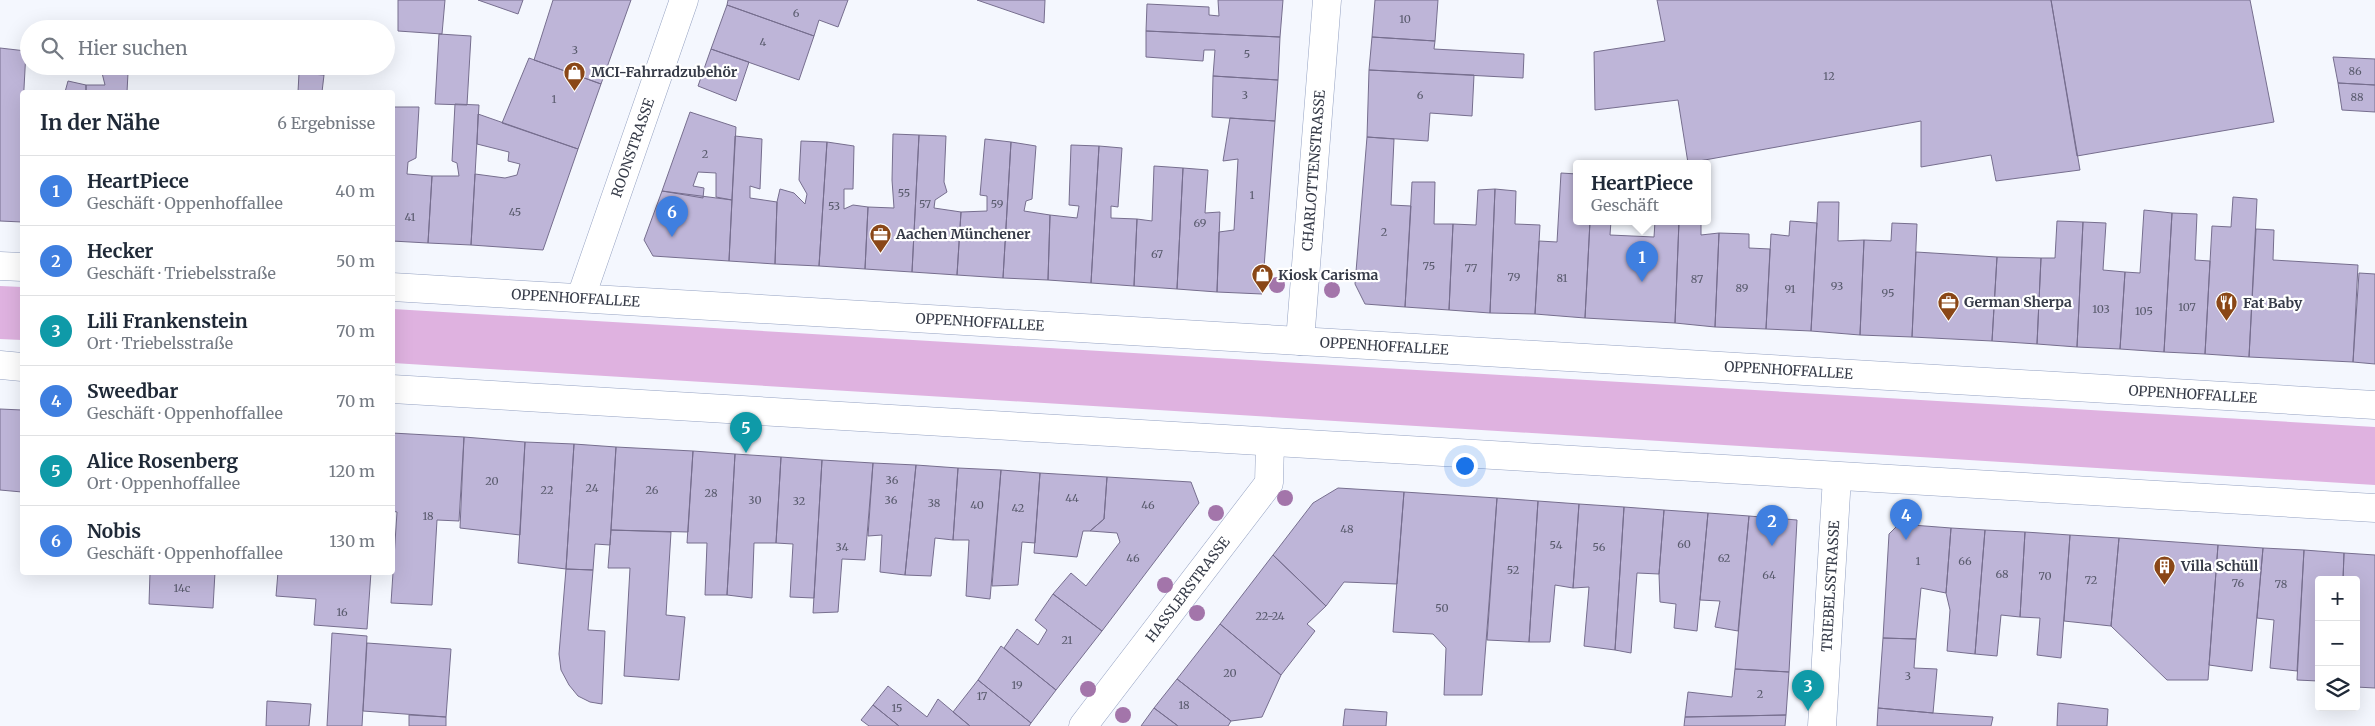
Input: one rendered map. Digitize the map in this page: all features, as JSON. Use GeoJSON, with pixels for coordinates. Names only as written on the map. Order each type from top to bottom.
{"type":"FeatureCollection","features":[{"type":"Feature","properties":{"kind":"street","name":"ROONSTRASSE"},"geometry":{"type":"LineString","coordinates":[[580,297],[684,0]]}},
{"type":"Feature","properties":{"kind":"street","name":"CHARLOTTENSTRASSE"},"geometry":{"type":"LineString","coordinates":[[1300,341],[1326,0]]}},
{"type":"Feature","properties":{"kind":"street"},"geometry":{"type":"LineString","coordinates":[[0,266],[20,267]]}},
{"type":"Feature","properties":{"kind":"street","name":"OPPENHOFFALLEE"},"geometry":{"type":"LineString","coordinates":[[395,287],[2375,405]]}},
{"type":"Feature","properties":{"kind":"street"},"geometry":{"type":"LineString","coordinates":[[0,365],[20,367]]}},
{"type":"Feature","properties":{"kind":"street"},"geometry":{"type":"LineString","coordinates":[[395,389],[2375,508]]}},
{"type":"Feature","properties":{"kind":"street","name":"HASSLERSTRASSE"},"geometry":{"type":"LineString","coordinates":[[1083,726],[1268,483],[1270,443]]}},
{"type":"Feature","properties":{"kind":"street","name":"TRIEBELSSTRASSE"},"geometry":{"type":"LineString","coordinates":[[1822,726],[1836,477]]}},
{"type":"Feature","properties":{"kind":"shaded area"},"geometry":{"type":"Polygon","coordinates":[[[0,286],[20,287],[20,340],[0,339],[0,286]]]}},
{"type":"Feature","properties":{"kind":"shaded area"},"geometry":{"type":"Polygon","coordinates":[[[395,309],[2375,427],[2375,485],[395,363],[395,309]]]}},
{"type":"Feature","properties":{"kind":"building"},"geometry":{"type":"Polygon","coordinates":[[[398,0],[445,0],[442,34],[398,31],[398,0]]]}},
{"type":"Feature","properties":{"kind":"building"},"geometry":{"type":"Polygon","coordinates":[[[478,0],[523,0],[518,14],[478,0]]]}},
{"type":"Feature","properties":{"kind":"building"},"geometry":{"type":"Polygon","coordinates":[[[553,0],[631,0],[601,84],[534,60],[553,0]]]}},
{"type":"Feature","properties":{"kind":"building"},"geometry":{"type":"Polygon","coordinates":[[[728,0],[848,0],[838,27],[819,20],[814,36],[727,5],[728,0]]]}},
{"type":"Feature","properties":{"kind":"building"},"geometry":{"type":"Polygon","coordinates":[[[977,0],[1045,0],[1044,23],[977,0]]]}},
{"type":"Feature","properties":{"kind":"building"},"geometry":{"type":"Polygon","coordinates":[[[1218,0],[1283,0],[1280,37],[1146,31],[1147,4],[1209,7],[1209,15],[1219,16],[1218,0]]]}},
{"type":"Feature","properties":{"kind":"building"},"geometry":{"type":"Polygon","coordinates":[[[1375,0],[1438,0],[1435,41],[1372,37],[1375,0]]]}},
{"type":"Feature","properties":{"kind":"building"},"geometry":{"type":"Polygon","coordinates":[[[1657,0],[2051,0],[2080,170],[1996,181],[1991,155],[1921,167],[1921,121],[1705,160],[1688,160],[1678,100],[1595,110],[1594,52],[1665,41],[1657,0]]]}},
{"type":"Feature","properties":{"kind":"building"},"geometry":{"type":"Polygon","coordinates":[[[2051,0],[2250,0],[2274,122],[2077,156],[2051,0]]]}},
{"type":"Feature","properties":{"kind":"building"},"geometry":{"type":"Polygon","coordinates":[[[727,5],[814,36],[799,80],[711,49],[727,5]]]}},
{"type":"Feature","properties":{"kind":"building"},"geometry":{"type":"Polygon","coordinates":[[[1146,31],[1280,37],[1278,80],[1213,76],[1215,50],[1204,50],[1203,61],[1146,57],[1146,31]]]}},
{"type":"Feature","properties":{"kind":"building"},"geometry":{"type":"Polygon","coordinates":[[[439,34],[471,36],[467,105],[435,104],[439,34]]]}},
{"type":"Feature","properties":{"kind":"building"},"geometry":{"type":"Polygon","coordinates":[[[1372,37],[1435,41],[1434,49],[1524,54],[1523,78],[1369,70],[1372,37]]]}},
{"type":"Feature","properties":{"kind":"building"},"geometry":{"type":"Polygon","coordinates":[[[0,48],[20,50],[20,75],[25,75],[24,90],[20,90],[20,222],[0,221],[0,48]]]}},
{"type":"Feature","properties":{"kind":"building"},"geometry":{"type":"Polygon","coordinates":[[[711,49],[749,62],[736,101],[698,86],[711,49]]]}},
{"type":"Feature","properties":{"kind":"building"},"geometry":{"type":"Polygon","coordinates":[[[2333,57],[2375,59],[2375,85],[2338,83],[2333,57]]]}},
{"type":"Feature","properties":{"kind":"building"},"geometry":{"type":"Polygon","coordinates":[[[529,58],[601,84],[578,149],[502,123],[529,58]]]}},
{"type":"Feature","properties":{"kind":"building"},"geometry":{"type":"Polygon","coordinates":[[[1369,70],[1474,75],[1472,116],[1430,113],[1428,141],[1367,137],[1369,70]]]}},
{"type":"Feature","properties":{"kind":"building"},"geometry":{"type":"Polygon","coordinates":[[[102,75],[128,75],[127,90],[86,90],[86,85],[105,85],[102,75]]]}},
{"type":"Feature","properties":{"kind":"building"},"geometry":{"type":"Polygon","coordinates":[[[299,75],[324,75],[322,90],[298,90],[299,75]]]}},
{"type":"Feature","properties":{"kind":"building"},"geometry":{"type":"Polygon","coordinates":[[[1213,76],[1278,80],[1275,121],[1212,117],[1213,76]]]}},
{"type":"Feature","properties":{"kind":"building"},"geometry":{"type":"Polygon","coordinates":[[[68,81],[86,85],[86,90],[66,90],[68,81]]]}},
{"type":"Feature","properties":{"kind":"building"},"geometry":{"type":"Polygon","coordinates":[[[2338,83],[2375,85],[2375,112],[2342,110],[2338,83]]]}},
{"type":"Feature","properties":{"kind":"building"},"geometry":{"type":"Polygon","coordinates":[[[455,104],[479,105],[471,245],[428,243],[432,176],[459,176],[457,163],[452,161],[455,104]]]}},
{"type":"Feature","properties":{"kind":"building"},"geometry":{"type":"Polygon","coordinates":[[[395,107],[419,107],[416,158],[408,162],[407,174],[432,176],[428,243],[395,241],[395,107]]]}},
{"type":"Feature","properties":{"kind":"building"},"geometry":{"type":"Polygon","coordinates":[[[690,112],[736,127],[732,200],[716,197],[716,173],[698,172],[693,186],[704,188],[703,198],[662,191],[690,112]]]}},
{"type":"Feature","properties":{"kind":"building"},"geometry":{"type":"Polygon","coordinates":[[[478,114],[578,149],[543,250],[471,245],[475,174],[505,178],[517,175],[520,164],[508,161],[509,152],[477,144],[478,114]]]}},
{"type":"Feature","properties":{"kind":"building"},"geometry":{"type":"Polygon","coordinates":[[[1230,118],[1275,121],[1262,294],[1217,292],[1219,232],[1234,230],[1238,159],[1223,161],[1230,118]]]}},
{"type":"Feature","properties":{"kind":"building"},"geometry":{"type":"Polygon","coordinates":[[[893,134],[919,135],[912,272],[865,269],[868,207],[894,208],[892,180],[893,134]]]}},
{"type":"Feature","properties":{"kind":"building"},"geometry":{"type":"Polygon","coordinates":[[[919,135],[946,136],[944,182],[947,192],[935,200],[934,208],[961,212],[957,275],[912,272],[919,135]]]}},
{"type":"Feature","properties":{"kind":"building"},"geometry":{"type":"Polygon","coordinates":[[[735,136],[762,139],[760,189],[750,186],[750,198],[777,202],[775,264],[729,261],[735,136]]]}},
{"type":"Feature","properties":{"kind":"building"},"geometry":{"type":"Polygon","coordinates":[[[1367,137],[1394,139],[1391,205],[1411,206],[1405,307],[1365,304],[1355,284],[1367,137]]]}},
{"type":"Feature","properties":{"kind":"building"},"geometry":{"type":"Polygon","coordinates":[[[985,139],[1011,142],[1003,278],[957,275],[961,212],[987,211],[987,196],[980,195],[985,139]]]}},
{"type":"Feature","properties":{"kind":"building"},"geometry":{"type":"Polygon","coordinates":[[[801,141],[827,142],[819,266],[775,264],[777,202],[780,189],[794,193],[805,204],[807,194],[799,180],[801,141]]]}},
{"type":"Feature","properties":{"kind":"building"},"geometry":{"type":"Polygon","coordinates":[[[827,142],[854,146],[853,189],[844,189],[844,209],[853,205],[868,207],[865,269],[819,266],[827,142]]]}},
{"type":"Feature","properties":{"kind":"building"},"geometry":{"type":"Polygon","coordinates":[[[1011,142],[1036,146],[1032,199],[1026,201],[1024,211],[1050,215],[1048,280],[1003,278],[1011,142]]]}},
{"type":"Feature","properties":{"kind":"building"},"geometry":{"type":"Polygon","coordinates":[[[1071,145],[1099,146],[1091,283],[1048,280],[1050,215],[1077,218],[1079,206],[1069,205],[1071,145]]]}},
{"type":"Feature","properties":{"kind":"building"},"geometry":{"type":"Polygon","coordinates":[[[1099,146],[1122,148],[1118,207],[1111,206],[1111,218],[1137,219],[1134,286],[1091,283],[1099,146]]]}},
{"type":"Feature","properties":{"kind":"building"},"geometry":{"type":"Polygon","coordinates":[[[1154,166],[1183,168],[1177,289],[1134,286],[1137,219],[1152,221],[1154,166]]]}},
{"type":"Feature","properties":{"kind":"building"},"geometry":{"type":"Polygon","coordinates":[[[1183,168],[1208,170],[1205,213],[1220,212],[1217,292],[1177,289],[1183,168]]]}},
{"type":"Feature","properties":{"kind":"building"},"geometry":{"type":"Polygon","coordinates":[[[1561,173],[1573,174],[1573,225],[1590,225],[1585,318],[1535,314],[1539,241],[1557,242],[1561,173]]]}},
{"type":"Feature","properties":{"kind":"building"},"geometry":{"type":"Polygon","coordinates":[[[1412,182],[1435,182],[1434,224],[1453,224],[1449,310],[1405,307],[1412,182]]]}},
{"type":"Feature","properties":{"kind":"building"},"geometry":{"type":"Polygon","coordinates":[[[1495,189],[1490,313],[1449,310],[1453,224],[1476,225],[1478,190],[1495,189]]]}},
{"type":"Feature","properties":{"kind":"building"},"geometry":{"type":"Polygon","coordinates":[[[1495,189],[1516,191],[1515,224],[1540,225],[1535,314],[1490,313],[1495,189]]]}},
{"type":"Feature","properties":{"kind":"building"},"geometry":{"type":"Polygon","coordinates":[[[662,191],[732,200],[729,261],[653,256],[644,240],[662,191]]]}},
{"type":"Feature","properties":{"kind":"building"},"geometry":{"type":"Polygon","coordinates":[[[2233,197],[2257,199],[2249,357],[2205,354],[2212,226],[2231,227],[2233,197]]]}},
{"type":"Feature","properties":{"kind":"building"},"geometry":{"type":"Polygon","coordinates":[[[1818,202],[1839,202],[1838,241],[1864,240],[1860,335],[1811,331],[1818,202]]]}},
{"type":"Feature","properties":{"kind":"building"},"geometry":{"type":"Polygon","coordinates":[[[2144,210],[2172,213],[2164,352],[2120,349],[2125,272],[2140,273],[2144,210]]]}},
{"type":"Feature","properties":{"kind":"building"},"geometry":{"type":"Polygon","coordinates":[[[2172,213],[2197,214],[2195,260],[2210,261],[2205,354],[2164,352],[2172,213]]]}},
{"type":"Feature","properties":{"kind":"building"},"geometry":{"type":"Polygon","coordinates":[[[1790,221],[1817,223],[1811,331],[1766,329],[1771,234],[1789,236],[1790,221]]]}},
{"type":"Feature","properties":{"kind":"building"},"geometry":{"type":"Polygon","coordinates":[[[2057,221],[2083,222],[2077,347],[2037,344],[2041,258],[2055,258],[2057,221]]]}},
{"type":"Feature","properties":{"kind":"building"},"geometry":{"type":"Polygon","coordinates":[[[2083,222],[2106,223],[2103,270],[2125,272],[2120,349],[2077,347],[2083,222]]]}},
{"type":"Feature","properties":{"kind":"building"},"geometry":{"type":"Polygon","coordinates":[[[1892,223],[1917,224],[1912,337],[1860,335],[1864,240],[1891,241],[1892,223]]]}},
{"type":"Feature","properties":{"kind":"building"},"geometry":{"type":"Polygon","coordinates":[[[1590,225],[1611,225],[1610,235],[1654,237],[1655,225],[1679,225],[1675,323],[1585,318],[1590,225]]]}},
{"type":"Feature","properties":{"kind":"building"},"geometry":{"type":"Polygon","coordinates":[[[1679,225],[1701,225],[1701,235],[1719,233],[1715,327],[1675,323],[1679,225]]]}},
{"type":"Feature","properties":{"kind":"building"},"geometry":{"type":"Polygon","coordinates":[[[2256,229],[2274,230],[2273,260],[2358,265],[2353,362],[2249,357],[2256,229]]]}},
{"type":"Feature","properties":{"kind":"building"},"geometry":{"type":"Polygon","coordinates":[[[1719,233],[1749,234],[1749,248],[1770,249],[1766,329],[1715,327],[1719,233]]]}},
{"type":"Feature","properties":{"kind":"building"},"geometry":{"type":"Polygon","coordinates":[[[1916,252],[1997,257],[1992,341],[1912,337],[1916,252]]]}},
{"type":"Feature","properties":{"kind":"building"},"geometry":{"type":"Polygon","coordinates":[[[1997,257],[2041,258],[2037,344],[1992,341],[1997,257]]]}},
{"type":"Feature","properties":{"kind":"building"},"geometry":{"type":"Polygon","coordinates":[[[2359,273],[2375,274],[2375,364],[2353,362],[2359,273]]]}},
{"type":"Feature","properties":{"kind":"building"},"geometry":{"type":"Polygon","coordinates":[[[0,409],[20,410],[20,492],[0,490],[0,409]]]}},
{"type":"Feature","properties":{"kind":"building"},"geometry":{"type":"Polygon","coordinates":[[[395,433],[464,437],[459,521],[437,520],[432,605],[391,603],[393,575],[395,575],[397,512],[395,512],[395,433]]]}},
{"type":"Feature","properties":{"kind":"building"},"geometry":{"type":"Polygon","coordinates":[[[464,437],[525,442],[520,535],[460,528],[464,437]]]}},
{"type":"Feature","properties":{"kind":"building"},"geometry":{"type":"Polygon","coordinates":[[[525,442],[574,444],[566,569],[518,563],[525,442]]]}},
{"type":"Feature","properties":{"kind":"building"},"geometry":{"type":"Polygon","coordinates":[[[574,444],[616,447],[610,545],[595,544],[593,570],[566,569],[574,444]]]}},
{"type":"Feature","properties":{"kind":"building"},"geometry":{"type":"Polygon","coordinates":[[[616,447],[693,451],[688,532],[611,530],[616,447]]]}},
{"type":"Feature","properties":{"kind":"building"},"geometry":{"type":"Polygon","coordinates":[[[693,451],[735,454],[727,595],[705,595],[707,543],[687,543],[693,451]]]}},
{"type":"Feature","properties":{"kind":"building"},"geometry":{"type":"Polygon","coordinates":[[[735,454],[781,457],[776,543],[754,543],[752,598],[727,595],[735,454]]]}},
{"type":"Feature","properties":{"kind":"building"},"geometry":{"type":"Polygon","coordinates":[[[781,457],[822,460],[814,598],[790,597],[793,544],[776,543],[781,457]]]}},
{"type":"Feature","properties":{"kind":"building"},"geometry":{"type":"Polygon","coordinates":[[[822,460],[873,463],[865,560],[842,559],[838,612],[813,613],[822,460]]]}},
{"type":"Feature","properties":{"kind":"building"},"geometry":{"type":"Polygon","coordinates":[[[873,463],[916,465],[905,575],[880,572],[882,535],[868,536],[873,463]]]}},
{"type":"Feature","properties":{"kind":"building"},"geometry":{"type":"Polygon","coordinates":[[[916,465],[958,468],[953,540],[935,538],[931,576],[905,575],[916,465]]]}},
{"type":"Feature","properties":{"kind":"building"},"geometry":{"type":"Polygon","coordinates":[[[958,468],[1001,470],[990,599],[966,596],[969,540],[953,540],[958,468]]]}},
{"type":"Feature","properties":{"kind":"building"},"geometry":{"type":"Polygon","coordinates":[[[1001,470],[1040,473],[1035,543],[1022,542],[1018,585],[992,586],[1001,470]]]}},
{"type":"Feature","properties":{"kind":"building"},"geometry":{"type":"Polygon","coordinates":[[[1040,473],[1107,477],[1104,519],[1090,531],[1083,531],[1077,557],[1034,553],[1040,473]]]}},
{"type":"Feature","properties":{"kind":"building"},"geometry":{"type":"Polygon","coordinates":[[[1107,477],[1191,482],[1199,503],[1102,631],[1053,594],[1071,573],[1086,586],[1120,542],[1117,533],[1090,531],[1104,519],[1107,477]]]}},
{"type":"Feature","properties":{"kind":"building"},"geometry":{"type":"Polygon","coordinates":[[[1338,488],[1404,492],[1397,584],[1344,582],[1326,606],[1273,555],[1313,503],[1338,488]]]}},
{"type":"Feature","properties":{"kind":"building"},"geometry":{"type":"Polygon","coordinates":[[[1404,492],[1497,498],[1482,695],[1444,695],[1446,648],[1433,634],[1393,632],[1404,492]]]}},
{"type":"Feature","properties":{"kind":"building"},"geometry":{"type":"Polygon","coordinates":[[[1497,498],[1538,501],[1529,642],[1487,640],[1497,498]]]}},
{"type":"Feature","properties":{"kind":"building"},"geometry":{"type":"Polygon","coordinates":[[[1538,501],[1579,504],[1573,588],[1555,585],[1550,642],[1529,642],[1538,501]]]}},
{"type":"Feature","properties":{"kind":"building"},"geometry":{"type":"Polygon","coordinates":[[[1579,504],[1624,507],[1615,650],[1584,646],[1589,587],[1573,588],[1579,504]]]}},
{"type":"Feature","properties":{"kind":"building"},"geometry":{"type":"Polygon","coordinates":[[[1624,507],[1664,510],[1659,574],[1637,573],[1631,653],[1615,650],[1624,507]]]}},
{"type":"Feature","properties":{"kind":"building"},"geometry":{"type":"Polygon","coordinates":[[[1664,510],[1708,513],[1697,631],[1674,628],[1676,604],[1660,602],[1659,574],[1664,510]]]}},
{"type":"Feature","properties":{"kind":"building"},"geometry":{"type":"Polygon","coordinates":[[[1708,513],[1749,516],[1738,631],[1715,627],[1720,601],[1700,600],[1708,513]]]}},
{"type":"Feature","properties":{"kind":"building"},"geometry":{"type":"Polygon","coordinates":[[[1749,516],[1797,520],[1789,672],[1735,669],[1749,516]]]}},
{"type":"Feature","properties":{"kind":"building"},"geometry":{"type":"Polygon","coordinates":[[[1899,524],[1951,528],[1946,593],[1921,588],[1916,639],[1883,638],[1889,534],[1899,524]]]}},
{"type":"Feature","properties":{"kind":"building"},"geometry":{"type":"Polygon","coordinates":[[[1951,528],[1985,530],[1975,654],[1947,651],[1950,610],[1946,593],[1951,528]]]}},
{"type":"Feature","properties":{"kind":"building"},"geometry":{"type":"Polygon","coordinates":[[[611,530],[671,532],[666,615],[685,617],[679,680],[624,676],[630,568],[608,568],[611,530]]]}},
{"type":"Feature","properties":{"kind":"building"},"geometry":{"type":"Polygon","coordinates":[[[1985,530],[2025,532],[2020,617],[2001,615],[1997,656],[1975,654],[1985,530]]]}},
{"type":"Feature","properties":{"kind":"building"},"geometry":{"type":"Polygon","coordinates":[[[2025,532],[2070,535],[2061,658],[2037,655],[2040,618],[2020,617],[2025,532]]]}},
{"type":"Feature","properties":{"kind":"building"},"geometry":{"type":"Polygon","coordinates":[[[2070,535],[2119,538],[2111,626],[2064,621],[2070,535]]]}},
{"type":"Feature","properties":{"kind":"building","name":"Villa Schüll"},"geometry":{"type":"Polygon","coordinates":[[[2119,538],[2218,545],[2208,680],[2167,680],[2111,626],[2119,538]]]}},
{"type":"Feature","properties":{"kind":"building"},"geometry":{"type":"Polygon","coordinates":[[[2218,545],[2263,548],[2252,671],[2209,665],[2218,545]]]}},
{"type":"Feature","properties":{"kind":"building"},"geometry":{"type":"Polygon","coordinates":[[[2263,548],[2304,550],[2297,671],[2270,668],[2274,620],[2257,618],[2263,548]]]}},
{"type":"Feature","properties":{"kind":"building"},"geometry":{"type":"Polygon","coordinates":[[[2304,550],[2344,553],[2343,576],[2315,576],[2315,681],[2297,680],[2304,550]]]}},
{"type":"Feature","properties":{"kind":"building"},"geometry":{"type":"Polygon","coordinates":[[[2344,553],[2375,555],[2375,688],[2360,687],[2360,576],[2343,576],[2344,553]]]}},
{"type":"Feature","properties":{"kind":"building"},"geometry":{"type":"Polygon","coordinates":[[[1273,555],[1326,606],[1307,624],[1315,631],[1281,675],[1220,624],[1273,555]]]}},
{"type":"Feature","properties":{"kind":"building"},"geometry":{"type":"Polygon","coordinates":[[[566,569],[593,570],[588,630],[605,631],[602,704],[590,702],[578,696],[569,685],[561,670],[559,654],[566,569]]]}},
{"type":"Feature","properties":{"kind":"building"},"geometry":{"type":"Polygon","coordinates":[[[150,575],[215,575],[213,608],[149,604],[150,575]]]}},
{"type":"Feature","properties":{"kind":"building"},"geometry":{"type":"Polygon","coordinates":[[[278,575],[371,575],[367,629],[314,625],[316,599],[276,596],[278,575]]]}},
{"type":"Feature","properties":{"kind":"building"},"geometry":{"type":"Polygon","coordinates":[[[1053,594],[1102,631],[1056,690],[1004,648],[1017,629],[1038,645],[1047,630],[1035,620],[1053,594]]]}},
{"type":"Feature","properties":{"kind":"building"},"geometry":{"type":"Polygon","coordinates":[[[1220,624],[1281,675],[1262,717],[1231,721],[1177,679],[1220,624]]]}},
{"type":"Feature","properties":{"kind":"building"},"geometry":{"type":"Polygon","coordinates":[[[332,633],[367,636],[362,726],[327,726],[332,633]]]}},
{"type":"Feature","properties":{"kind":"building"},"geometry":{"type":"Polygon","coordinates":[[[1883,638],[1916,639],[1914,668],[1937,669],[1933,713],[1878,708],[1883,638]]]}},
{"type":"Feature","properties":{"kind":"building"},"geometry":{"type":"Polygon","coordinates":[[[367,643],[451,649],[446,717],[363,711],[367,643]]]}},
{"type":"Feature","properties":{"kind":"building"},"geometry":{"type":"Polygon","coordinates":[[[1001,646],[1056,690],[1031,723],[978,680],[1001,646]]]}},
{"type":"Feature","properties":{"kind":"building"},"geometry":{"type":"Polygon","coordinates":[[[1735,669],[1789,672],[1786,715],[1685,717],[1688,692],[1732,697],[1735,669]]]}},
{"type":"Feature","properties":{"kind":"building"},"geometry":{"type":"Polygon","coordinates":[[[1177,679],[1231,721],[1228,726],[1178,726],[1154,708],[1177,679]]]}},
{"type":"Feature","properties":{"kind":"building"},"geometry":{"type":"Polygon","coordinates":[[[978,680],[1031,723],[1029,726],[970,726],[953,712],[978,680]]]}},
{"type":"Feature","properties":{"kind":"building"},"geometry":{"type":"Polygon","coordinates":[[[888,686],[927,717],[938,699],[970,726],[899,726],[873,705],[888,686]]]}},
{"type":"Feature","properties":{"kind":"building"},"geometry":{"type":"Polygon","coordinates":[[[267,701],[311,704],[309,726],[266,726],[267,701]]]}},
{"type":"Feature","properties":{"kind":"building"},"geometry":{"type":"Polygon","coordinates":[[[2058,703],[2108,709],[2107,726],[2057,726],[2058,703]]]}},
{"type":"Feature","properties":{"kind":"building"},"geometry":{"type":"Polygon","coordinates":[[[873,705],[899,726],[869,726],[861,720],[873,705]]]}},
{"type":"Feature","properties":{"kind":"building"},"geometry":{"type":"Polygon","coordinates":[[[1154,708],[1178,726],[1141,726],[1154,708]]]}},
{"type":"Feature","properties":{"kind":"building"},"geometry":{"type":"Polygon","coordinates":[[[1878,708],[1993,717],[1991,726],[1877,726],[1878,708]]]}},
{"type":"Feature","properties":{"kind":"building"},"geometry":{"type":"Polygon","coordinates":[[[1345,709],[1387,712],[1386,726],[1343,726],[1345,709]]]}},
{"type":"Feature","properties":{"kind":"building"},"geometry":{"type":"Polygon","coordinates":[[[409,715],[446,717],[446,726],[409,726],[409,715]]]}},
{"type":"Feature","properties":{"kind":"building"},"geometry":{"type":"Polygon","coordinates":[[[1786,715],[1785,726],[1684,726],[1685,717],[1786,715]]]}},
{"type":"Feature","properties":{"kind":"place","name":"MCI-Fahrradzubehör"},"geometry":{"type":"Point","coordinates":[575,91]}},
{"type":"Feature","properties":{"kind":"place","name":"Nobis"},"geometry":{"type":"Point","coordinates":[672,237]}},
{"type":"Feature","properties":{"kind":"place","name":"Aachen Münchener"},"geometry":{"type":"Point","coordinates":[880,253]}},
{"type":"Feature","properties":{"kind":"place","name":"HeartPiece"},"geometry":{"type":"Point","coordinates":[1642,282]}},
{"type":"Feature","properties":{"kind":"place","name":"Kiosk Carisma"},"geometry":{"type":"Point","coordinates":[1262,294]}},
{"type":"Feature","properties":{"kind":"place","name":"German Sherpa"},"geometry":{"type":"Point","coordinates":[1948,321]}},
{"type":"Feature","properties":{"kind":"place","name":"Fat Baby"},"geometry":{"type":"Point","coordinates":[2227,322]}},
{"type":"Feature","properties":{"kind":"place","name":"Alice Rosenberg"},"geometry":{"type":"Point","coordinates":[746,453]}},
{"type":"Feature","properties":{"kind":"place","name":"Sweedbar"},"geometry":{"type":"Point","coordinates":[1906,540]}},
{"type":"Feature","properties":{"kind":"place","name":"Hecker"},"geometry":{"type":"Point","coordinates":[1772,546]}},
{"type":"Feature","properties":{"kind":"place","name":"Villa Schüll"},"geometry":{"type":"Point","coordinates":[2165,585]}},
{"type":"Feature","properties":{"kind":"place","name":"Lili Frankenstein"},"geometry":{"type":"Point","coordinates":[1808,711]}}]}
